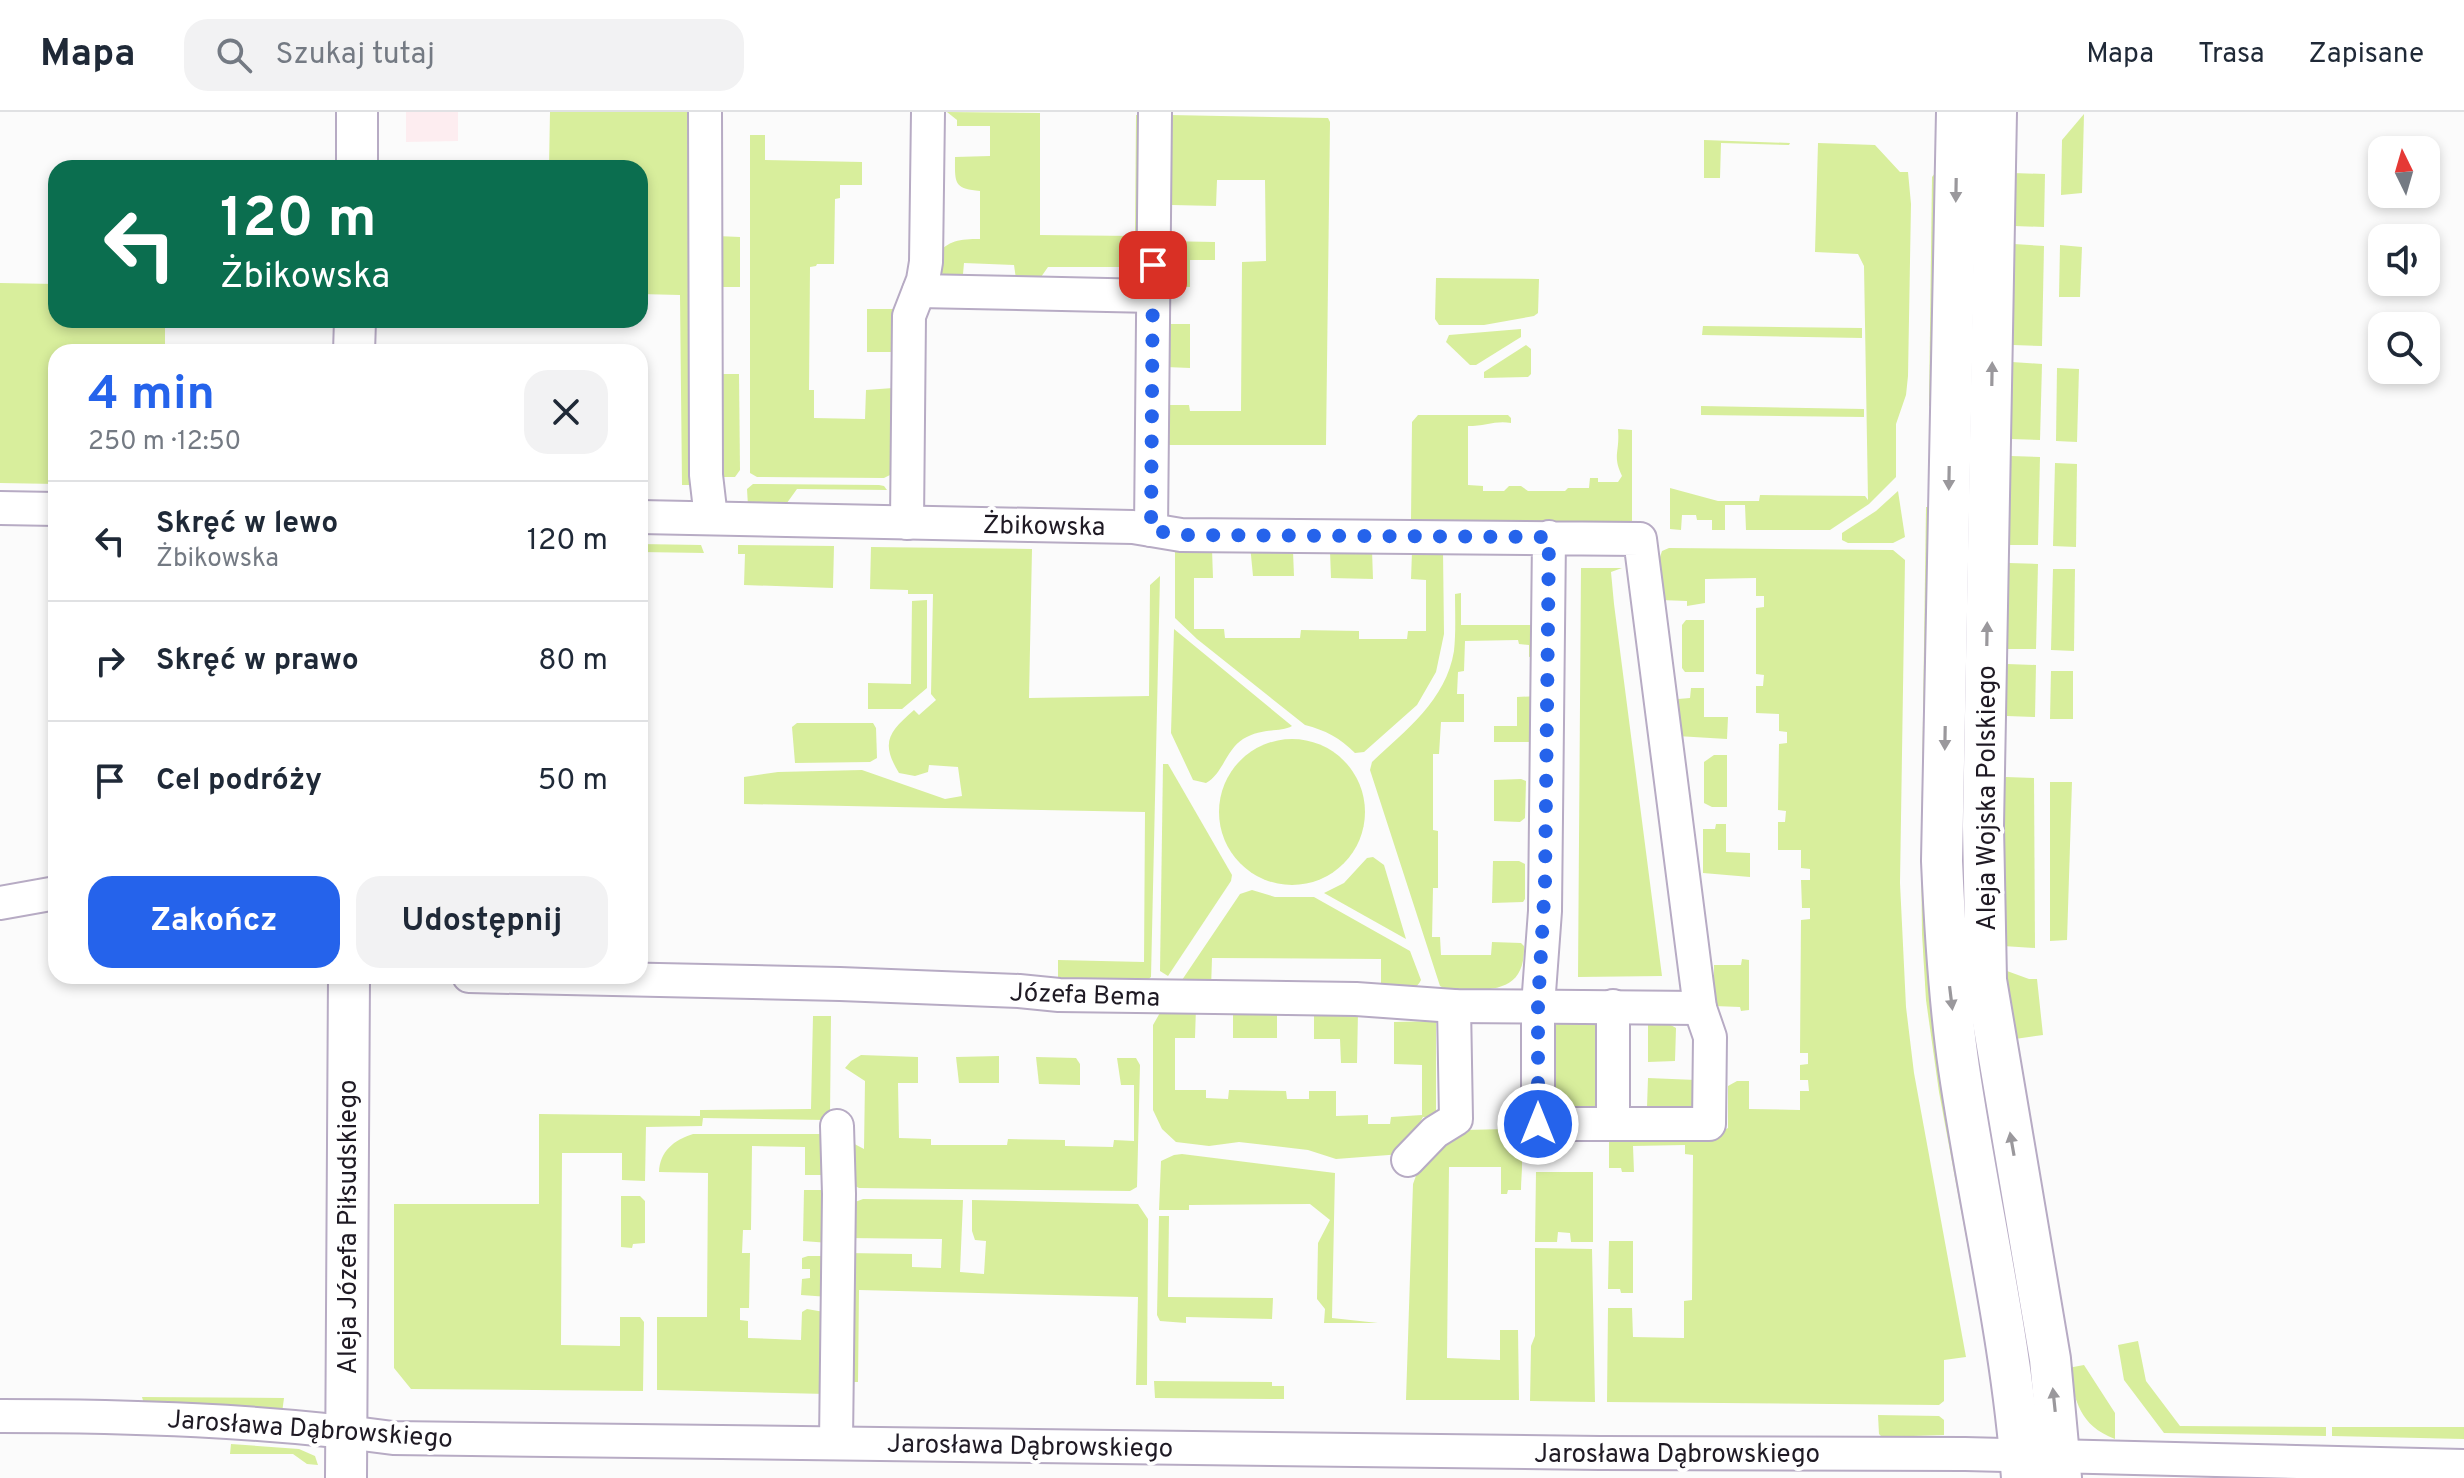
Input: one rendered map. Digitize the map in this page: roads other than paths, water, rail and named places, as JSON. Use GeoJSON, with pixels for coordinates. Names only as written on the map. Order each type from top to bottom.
{"type":"FeatureCollection","features":[{"type":"Feature","properties":{"kind":"street"},"geometry":{"type":"LineString","coordinates":[[357,112],[357,160]]}},
{"type":"Feature","properties":{"kind":"street"},"geometry":{"type":"LineString","coordinates":[[705,112],[706,475],[711,518]]}},
{"type":"Feature","properties":{"kind":"street"},"geometry":{"type":"LineString","coordinates":[[907,523],[909,316],[926,262],[928,112]]}},
{"type":"Feature","properties":{"kind":"street"},"geometry":{"type":"LineString","coordinates":[[1151,530],[1155,112]]}},
{"type":"Feature","properties":{"kind":"street","name":"Aleja Wojska Polskiego"},"geometry":{"type":"LineString","coordinates":[[1957,112],[1942,861],[1946,953],[1959,1069],[2007,1337],[2021,1467]]}},
{"type":"Feature","properties":{"kind":"street","name":"Aleja Wojska Polskiego"},"geometry":{"type":"LineString","coordinates":[[1996,112],[1983,826],[1986,980],[2050,1359],[2061,1467]]}},
{"type":"Feature","properties":{"kind":"street"},"geometry":{"type":"LineString","coordinates":[[919,291],[1153,296]]}},
{"type":"Feature","properties":{"kind":"street"},"geometry":{"type":"LineString","coordinates":[[0,508],[48,509]]}},
{"type":"Feature","properties":{"kind":"street","name":"Żbikowska"},"geometry":{"type":"LineString","coordinates":[[648,517],[1133,527],[1181,535],[1640,539],[1700,1008]]}},
{"type":"Feature","properties":{"kind":"street"},"geometry":{"type":"LineString","coordinates":[[1549,537],[1545,895],[1538,1006],[1538,1124],[1709,1124],[1710,1037],[1700,1008]]}},
{"type":"Feature","properties":{"kind":"street"},"geometry":{"type":"LineString","coordinates":[[0,903],[48,894]]}},
{"type":"Feature","properties":{"kind":"street","name":"Józefa Bema"},"geometry":{"type":"LineString","coordinates":[[648,980],[840,984],[1059,995],[1356,999],[1454,1006],[1700,1008]]}},
{"type":"Feature","properties":{"kind":"street","name":"Aleja Józefa Piłsudskiego"},"geometry":{"type":"LineString","coordinates":[[346,1478],[349,984]]}},
{"type":"Feature","properties":{"kind":"street"},"geometry":{"type":"LineString","coordinates":[[1408,1160],[1435,1132],[1456,1119],[1454,1006]]}},
{"type":"Feature","properties":{"kind":"street"},"geometry":{"type":"LineString","coordinates":[[1613,1006],[1613,1123]]}},
{"type":"Feature","properties":{"kind":"street"},"geometry":{"type":"LineString","coordinates":[[836,1442],[837,1126]]}},
{"type":"Feature","properties":{"kind":"street","name":"Jarosława Dąbrowskiego"},"geometry":{"type":"LineString","coordinates":[[0,1416],[181,1418],[393,1438],[1600,1453],[2021,1467],[2464,1466]]}}]}
